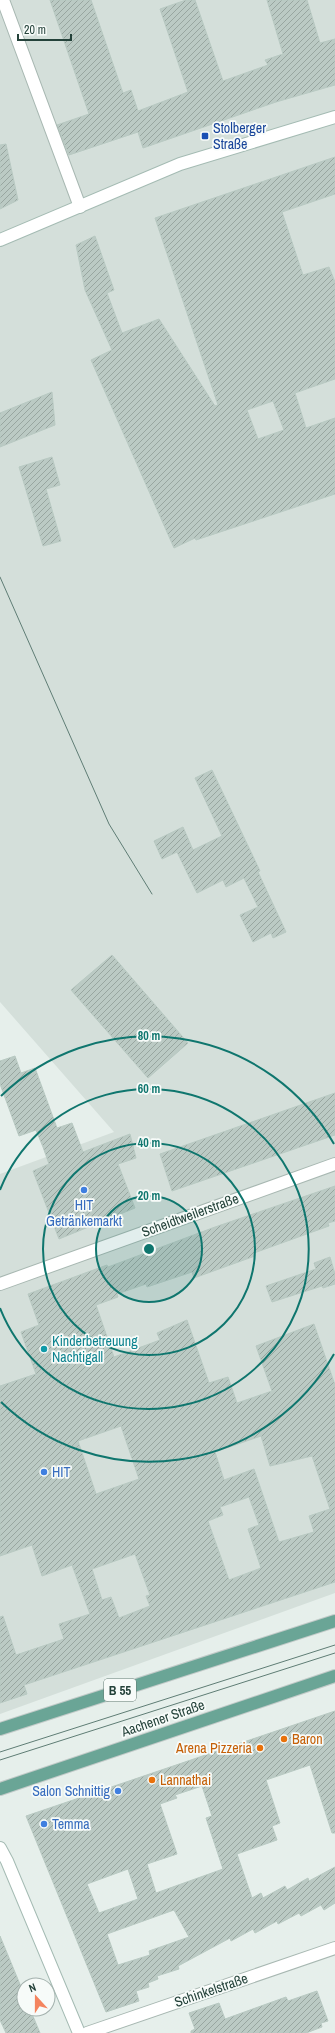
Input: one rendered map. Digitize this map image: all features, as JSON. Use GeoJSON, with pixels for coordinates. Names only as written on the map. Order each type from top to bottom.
{"type":"FeatureCollection","features":[{"type":"Feature","properties":{"kind":"main road","name":"B 55"},"geometry":{"type":"LineString","coordinates":[[0,1729],[335,1621]]}},
{"type":"Feature","properties":{"kind":"main road","name":"Aachener Straße"},"geometry":{"type":"LineString","coordinates":[[0,1789],[335,1676]]}},
{"type":"Feature","properties":{"kind":"street"},"geometry":{"type":"LineString","coordinates":[[3,0],[80,207]]}},
{"type":"Feature","properties":{"kind":"street"},"geometry":{"type":"LineString","coordinates":[[0,240],[180,164],[335,117]]}},
{"type":"Feature","properties":{"kind":"street","name":"Scheidtweilerstraße"},"geometry":{"type":"LineString","coordinates":[[0,1284],[335,1164]]}},
{"type":"Feature","properties":{"kind":"street"},"geometry":{"type":"LineString","coordinates":[[0,1848],[7,1861],[79,2033]]}},
{"type":"Feature","properties":{"kind":"street","name":"Schinkelstraße"},"geometry":{"type":"LineString","coordinates":[[87,2033],[335,1948]]}},
{"type":"Feature","properties":{"kind":"shaded area"},"geometry":{"type":"Polygon","coordinates":[[[0,0],[335,0],[335,1593],[0,1714],[0,1174],[114,1132],[0,1002],[0,0]]]}},
{"type":"Feature","properties":{"kind":"building"},"geometry":{"type":"Polygon","coordinates":[[[50,0],[91,0],[123,93],[131,90],[138,111],[188,92],[160,9],[186,0],[195,0],[223,81],[268,65],[265,60],[283,54],[267,0],[307,0],[320,43],[335,39],[335,85],[276,102],[143,148],[138,132],[69,155],[57,125],[89,114],[50,0]]]}},
{"type":"Feature","properties":{"kind":"building"},"geometry":{"type":"Polygon","coordinates":[[[6,144],[18,200],[0,209],[0,145],[6,144]]]}},
{"type":"Feature","properties":{"kind":"building"},"geometry":{"type":"Polygon","coordinates":[[[335,157],[335,194],[282,212],[303,275],[329,267],[335,282],[335,379],[295,393],[306,428],[335,418],[335,494],[196,540],[195,538],[174,548],[91,360],[112,350],[85,290],[76,245],[95,236],[114,290],[107,293],[122,333],[159,319],[215,406],[218,405],[155,218],[335,157]],[[273,401],[247,410],[258,439],[284,430],[273,401]]]}},
{"type":"Feature","properties":{"kind":"building"},"geometry":{"type":"Polygon","coordinates":[[[52,392],[55,425],[0,447],[0,413],[52,392]]]}},
{"type":"Feature","properties":{"kind":"building"},"geometry":{"type":"Polygon","coordinates":[[[52,457],[60,485],[46,489],[61,541],[43,546],[19,467],[52,457]]]}},
{"type":"Feature","properties":{"kind":"building"},"geometry":{"type":"Polygon","coordinates":[[[212,770],[260,871],[258,872],[286,932],[273,938],[271,933],[253,942],[240,915],[258,907],[244,878],[226,887],[223,880],[197,893],[177,852],[162,859],[154,841],[183,827],[193,850],[222,836],[195,778],[212,770]]]}},
{"type":"Feature","properties":{"kind":"building"},"geometry":{"type":"Polygon","coordinates":[[[112,955],[188,1043],[148,1078],[71,990],[112,955]]]}},
{"type":"Feature","properties":{"kind":"building"},"geometry":{"type":"Polygon","coordinates":[[[15,1056],[21,1073],[35,1068],[57,1128],[72,1123],[83,1152],[130,1134],[136,1158],[118,1164],[135,1208],[59,1239],[33,1171],[49,1164],[43,1147],[36,1130],[19,1136],[0,1084],[0,1061],[15,1056]]]}},
{"type":"Feature","properties":{"kind":"building"},"geometry":{"type":"Polygon","coordinates":[[[335,1093],[335,1135],[172,1191],[160,1154],[335,1093]]]}},
{"type":"Feature","properties":{"kind":"building"},"geometry":{"type":"Polygon","coordinates":[[[335,1186],[335,1221],[328,1223],[329,1226],[254,1253],[255,1256],[194,1278],[192,1272],[147,1287],[146,1284],[117,1294],[118,1297],[96,1305],[114,1357],[160,1340],[157,1333],[187,1320],[209,1383],[228,1377],[237,1403],[272,1391],[256,1346],[314,1324],[335,1385],[335,1582],[24,1685],[27,1694],[0,1703],[0,1617],[3,1616],[16,1655],[64,1639],[59,1624],[90,1614],[72,1565],[42,1576],[32,1545],[0,1556],[0,1386],[36,1374],[21,1332],[39,1325],[28,1294],[107,1265],[108,1267],[215,1227],[335,1186]],[[121,1426],[78,1441],[96,1494],[139,1479],[121,1426]],[[261,1436],[215,1452],[224,1480],[254,1469],[279,1542],[314,1532],[309,1516],[330,1509],[312,1456],[270,1466],[261,1436]],[[249,1497],[220,1507],[223,1515],[208,1521],[229,1580],[261,1568],[248,1529],[259,1525],[249,1497]],[[135,1554],[92,1569],[102,1600],[111,1597],[119,1618],[150,1606],[146,1596],[150,1595],[135,1554]]]}},
{"type":"Feature","properties":{"kind":"building"},"geometry":{"type":"Polygon","coordinates":[[[330,1257],[335,1274],[335,1284],[323,1288],[322,1286],[272,1302],[266,1286],[316,1269],[314,1263],[330,1257]]]}},
{"type":"Feature","properties":{"kind":"building"},"geometry":{"type":"Polygon","coordinates":[[[335,1711],[335,1833],[332,1833],[310,1765],[266,1780],[280,1823],[272,1826],[277,1840],[237,1854],[252,1898],[261,1893],[263,1898],[285,1886],[287,1890],[308,1878],[309,1881],[335,1867],[335,1903],[324,1910],[321,1905],[301,1916],[299,1913],[278,1924],[277,1921],[255,1933],[253,1929],[231,1941],[230,1938],[178,1966],[179,1969],[157,1976],[158,1979],[148,1983],[149,1987],[136,1991],[139,2001],[106,2012],[26,1816],[335,1711]],[[202,1786],[175,1795],[177,1798],[160,1804],[177,1854],[147,1864],[156,1893],[223,1869],[206,1818],[212,1816],[202,1786]],[[128,1869],[87,1884],[99,1913],[138,1899],[128,1869]],[[174,1910],[107,1934],[118,1965],[150,1955],[149,1951],[189,1937],[174,1910]]]}},
{"type":"Feature","properties":{"kind":"building"},"geometry":{"type":"Polygon","coordinates":[[[0,1936],[17,1977],[16,2017],[33,2017],[40,2033],[6,2033],[0,2020],[0,1936]]]}},
{"type":"Feature","properties":{"kind":"building"},"geometry":{"type":"Polygon","coordinates":[[[317,1991],[328,2021],[321,2023],[322,2027],[306,2033],[191,2033],[191,2031],[195,2029],[189,2013],[219,2003],[225,2019],[286,1997],[288,2001],[317,1991]]]}},
{"type":"Feature","properties":{"kind":"tram line"},"geometry":{"type":"LineString","coordinates":[[0,577],[109,824],[152,894]]}},
{"type":"Feature","properties":{"kind":"tram line"},"geometry":{"type":"LineString","coordinates":[[0,1752],[335,1645]]}},
{"type":"Feature","properties":{"kind":"tram line"},"geometry":{"type":"LineString","coordinates":[[0,1760],[335,1653]]}},
{"type":"Feature","properties":{"kind":"place","name":"Stolberger Straße"},"geometry":{"type":"Point","coordinates":[205,136]}},
{"type":"Feature","properties":{"kind":"place","name":"HIT Getränkemarkt"},"geometry":{"type":"Point","coordinates":[84,1190]}},
{"type":"Feature","properties":{"kind":"place","name":"Kinderbetreuung Nachtigall"},"geometry":{"type":"Point","coordinates":[44,1349]}},
{"type":"Feature","properties":{"kind":"place","name":"HIT"},"geometry":{"type":"Point","coordinates":[44,1472]}},
{"type":"Feature","properties":{"kind":"place","name":"Baron"},"geometry":{"type":"Point","coordinates":[284,1739]}},
{"type":"Feature","properties":{"kind":"place","name":"Arena Pizzeria"},"geometry":{"type":"Point","coordinates":[260,1748]}},
{"type":"Feature","properties":{"kind":"place","name":"Lannathai"},"geometry":{"type":"Point","coordinates":[152,1780]}},
{"type":"Feature","properties":{"kind":"place","name":"Salon Schnittig"},"geometry":{"type":"Point","coordinates":[118,1791]}},
{"type":"Feature","properties":{"kind":"place","name":"Temma"},"geometry":{"type":"Point","coordinates":[44,1824]}}]}
